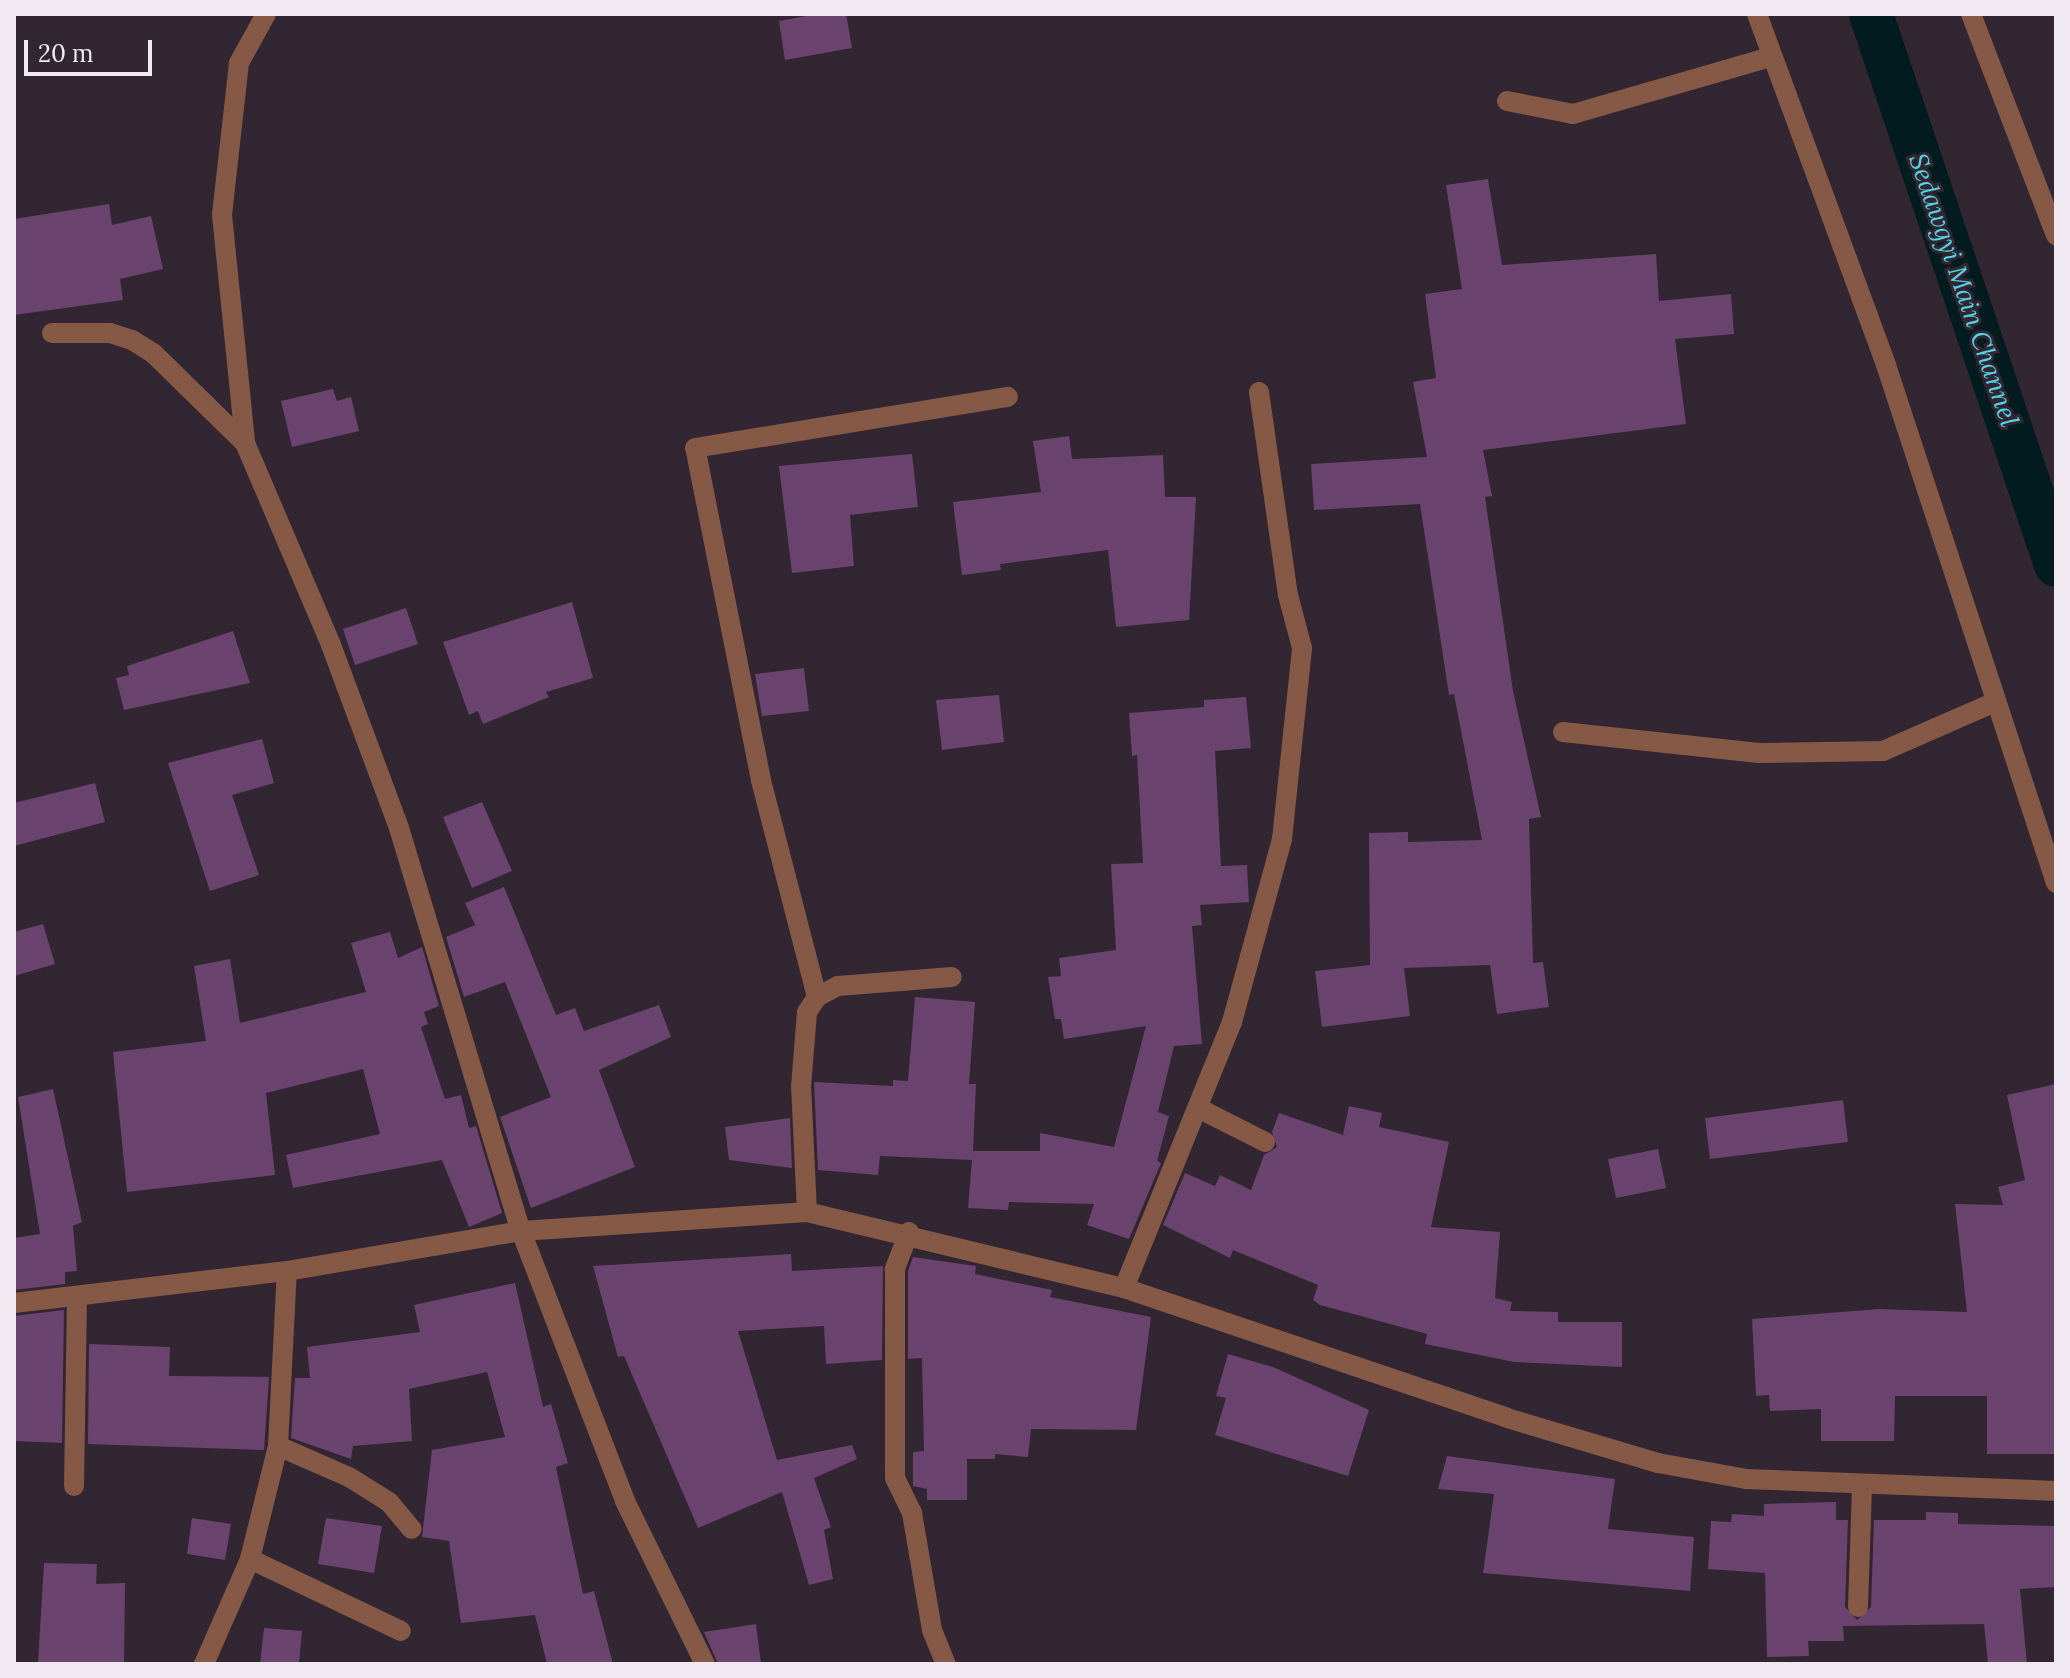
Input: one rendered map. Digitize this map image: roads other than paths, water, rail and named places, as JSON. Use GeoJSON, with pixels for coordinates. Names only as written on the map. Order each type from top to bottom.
{"type":"FeatureCollection","features":[{"type":"Feature","properties":{"kind":"street"},"geometry":{"type":"LineString","coordinates":[[266,14],[239,63],[222,215],[245,443],[331,645],[399,828],[521,1231],[625,1501],[705,1664]]}},
{"type":"Feature","properties":{"kind":"street"},"geometry":{"type":"LineString","coordinates":[[1757,14],[1886,365],[2056,883]]}},
{"type":"Feature","properties":{"kind":"street"},"geometry":{"type":"LineString","coordinates":[[1971,14],[2056,235]]}},
{"type":"Feature","properties":{"kind":"street"},"geometry":{"type":"LineString","coordinates":[[1507,101],[1573,114],[1771,57]]}},
{"type":"Feature","properties":{"kind":"street"},"geometry":{"type":"LineString","coordinates":[[52,333],[110,333],[132,340],[153,353],[245,443]]}},
{"type":"Feature","properties":{"kind":"street"},"geometry":{"type":"LineString","coordinates":[[1124,1288],[1232,1022],[1282,839],[1302,648],[1288,595],[1259,392]]}},
{"type":"Feature","properties":{"kind":"street"},"geometry":{"type":"LineString","coordinates":[[817,997],[761,780],[695,448],[1008,397]]}},
{"type":"Feature","properties":{"kind":"street"},"geometry":{"type":"LineString","coordinates":[[1563,732],[1759,753],[1883,751],[1995,702]]}},
{"type":"Feature","properties":{"kind":"street"},"geometry":{"type":"LineString","coordinates":[[807,1212],[802,1035],[807,1012],[817,997],[838,986],[952,977]]}},
{"type":"Feature","properties":{"kind":"street"},"geometry":{"type":"LineString","coordinates":[[1198,1108],[1265,1142]]}},
{"type":"Feature","properties":{"kind":"street"},"geometry":{"type":"LineString","coordinates":[[14,1303],[287,1271],[521,1231],[807,1212],[909,1232],[1124,1288],[1507,1418],[1658,1463],[1746,1479],[2056,1491]]}},
{"type":"Feature","properties":{"kind":"street"},"geometry":{"type":"LineString","coordinates":[[909,1232],[895,1269],[895,1478],[912,1513],[932,1630],[946,1664]]}},
{"type":"Feature","properties":{"kind":"street"},"geometry":{"type":"LineString","coordinates":[[204,1664],[250,1559],[278,1446],[287,1271]]}},
{"type":"Feature","properties":{"kind":"street"},"geometry":{"type":"LineString","coordinates":[[74,1486],[77,1297]]}},
{"type":"Feature","properties":{"kind":"street"},"geometry":{"type":"LineString","coordinates":[[278,1446],[376,1494],[412,1529]]}},
{"type":"Feature","properties":{"kind":"street"},"geometry":{"type":"LineString","coordinates":[[1858,1607],[1862,1484]]}},
{"type":"Feature","properties":{"kind":"street"},"geometry":{"type":"LineString","coordinates":[[250,1559],[401,1631]]}},
{"type":"Feature","properties":{"kind":"waterway","name":"Sedawgyi Main Channel"},"geometry":{"type":"LineString","coordinates":[[1871,14],[2056,565]]}}]}
